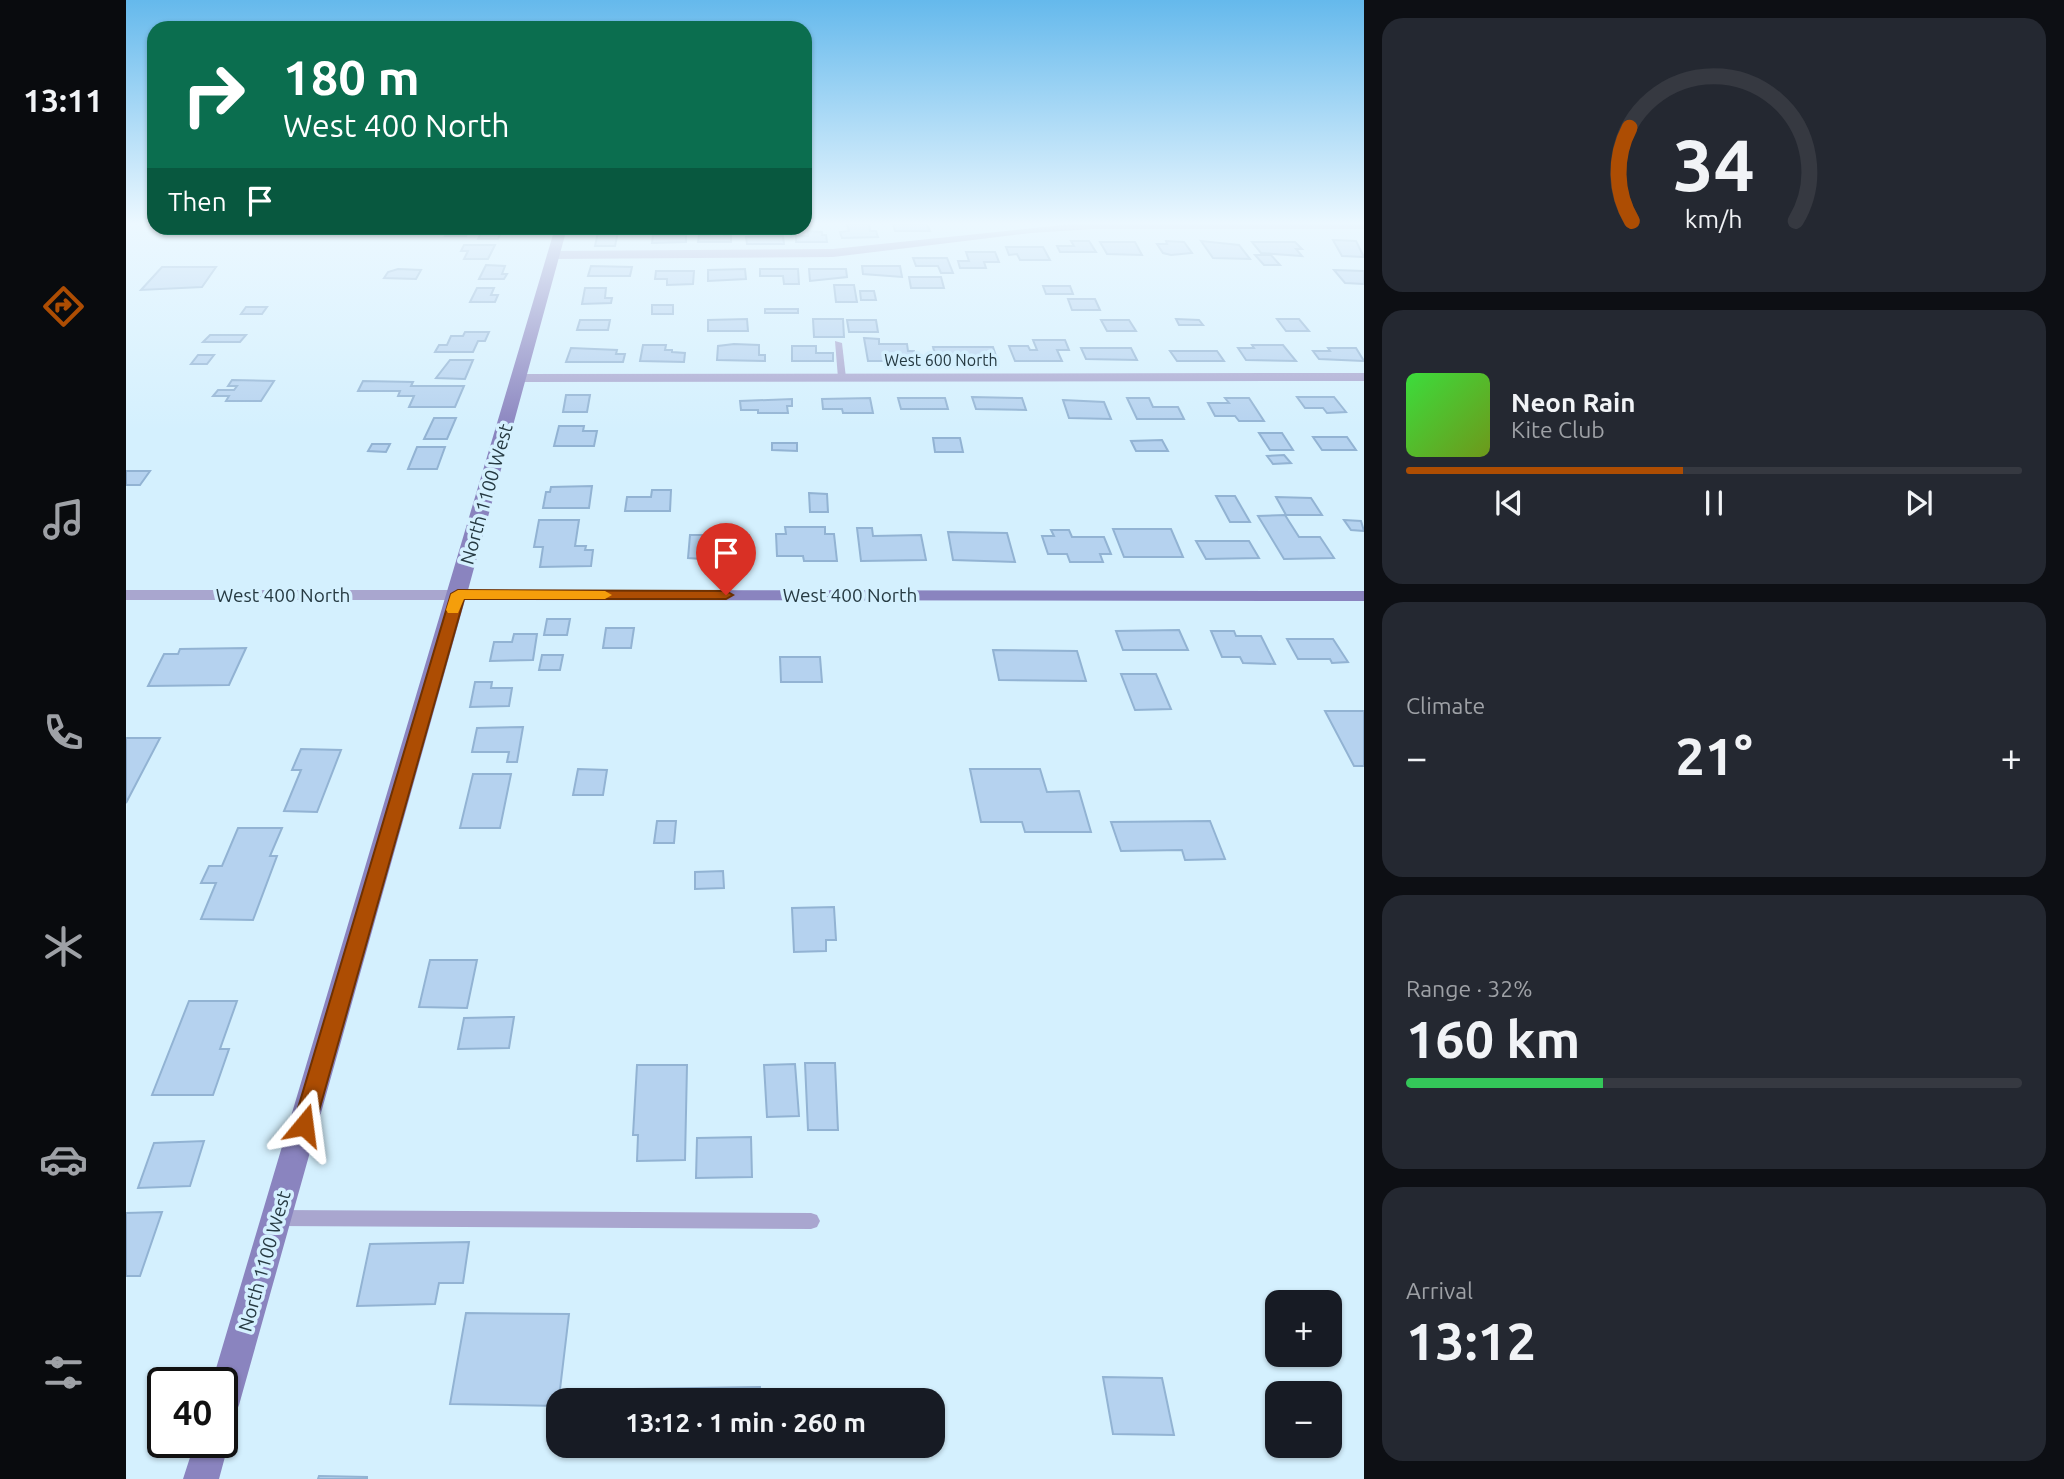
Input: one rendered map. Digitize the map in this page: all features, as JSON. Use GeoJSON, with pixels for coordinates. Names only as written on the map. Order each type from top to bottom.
{"type":"FeatureCollection","features":[{"type":"Feature","properties":{"kind":"street","name":"North 1100 West"},"geometry":{"type":"LineString","coordinates":[[233,1367],[458,594],[543,292]]}},
{"type":"Feature","properties":{"kind":"street","name":"West 600 North"},"geometry":{"type":"LineString","coordinates":[[519,378],[1364,377]]}},
{"type":"Feature","properties":{"kind":"street","name":"West 400 North"},"geometry":{"type":"LineString","coordinates":[[126,595],[1364,596]]}},
{"type":"Feature","properties":{"kind":"street"},"geometry":{"type":"LineString","coordinates":[[201,1479],[207,1458]]}},
{"type":"Feature","properties":{"kind":"lane"},"geometry":{"type":"LineString","coordinates":[[838,343],[842,378]]}},
{"type":"Feature","properties":{"kind":"lane"},"geometry":{"type":"LineString","coordinates":[[277,1218],[811,1221]]}},
{"type":"Feature","properties":{"kind":"building"},"geometry":{"type":"Polygon","coordinates":[[[475,292],[492,292],[491,295],[498,295],[495,302],[470,302],[475,292]]]}},
{"type":"Feature","properties":{"kind":"building"},"geometry":{"type":"Polygon","coordinates":[[[584,292],[606,292],[605,298],[612,298],[611,303],[582,304],[584,292]]]}},
{"type":"Feature","properties":{"kind":"building"},"geometry":{"type":"Polygon","coordinates":[[[835,292],[855,292],[857,302],[836,302],[835,292]]]}},
{"type":"Feature","properties":{"kind":"building"},"geometry":{"type":"Polygon","coordinates":[[[860,292],[874,292],[876,300],[861,300],[860,292]]]}},
{"type":"Feature","properties":{"kind":"building"},"geometry":{"type":"Polygon","coordinates":[[[1045,292],[1073,294],[1046,294],[1045,292]]]}},
{"type":"Feature","properties":{"kind":"building"},"geometry":{"type":"Polygon","coordinates":[[[1068,299],[1095,299],[1100,310],[1072,310],[1068,299]]]}},
{"type":"Feature","properties":{"kind":"building"},"geometry":{"type":"Polygon","coordinates":[[[652,305],[673,305],[673,314],[652,314],[652,305]]]}},
{"type":"Feature","properties":{"kind":"building"},"geometry":{"type":"Polygon","coordinates":[[[246,307],[267,307],[262,314],[241,314],[246,307]]]}},
{"type":"Feature","properties":{"kind":"building"},"geometry":{"type":"Polygon","coordinates":[[[765,309],[798,309],[798,313],[765,313],[765,309]]]}},
{"type":"Feature","properties":{"kind":"building"},"geometry":{"type":"Polygon","coordinates":[[[747,319],[748,331],[708,331],[708,320],[747,319]]]}},
{"type":"Feature","properties":{"kind":"building"},"geometry":{"type":"Polygon","coordinates":[[[813,319],[843,319],[844,337],[814,337],[813,319]]]}},
{"type":"Feature","properties":{"kind":"building"},"geometry":{"type":"Polygon","coordinates":[[[1176,319],[1199,320],[1203,325],[1179,325],[1176,319]]]}},
{"type":"Feature","properties":{"kind":"building"},"geometry":{"type":"Polygon","coordinates":[[[1277,319],[1299,319],[1309,331],[1286,331],[1277,319]]]}},
{"type":"Feature","properties":{"kind":"building"},"geometry":{"type":"Polygon","coordinates":[[[580,320],[610,320],[608,330],[577,330],[580,320]]]}},
{"type":"Feature","properties":{"kind":"building"},"geometry":{"type":"Polygon","coordinates":[[[847,320],[876,320],[878,332],[849,332],[847,320]]]}},
{"type":"Feature","properties":{"kind":"building"},"geometry":{"type":"Polygon","coordinates":[[[1101,320],[1129,320],[1136,331],[1107,331],[1101,320]]]}},
{"type":"Feature","properties":{"kind":"building"},"geometry":{"type":"Polygon","coordinates":[[[465,332],[489,332],[485,341],[478,341],[473,352],[435,352],[439,345],[447,345],[451,336],[463,336],[465,332]]]}},
{"type":"Feature","properties":{"kind":"building"},"geometry":{"type":"Polygon","coordinates":[[[210,335],[246,335],[240,342],[203,342],[210,335]]]}},
{"type":"Feature","properties":{"kind":"building"},"geometry":{"type":"Polygon","coordinates":[[[864,338],[879,339],[879,344],[907,344],[908,351],[914,351],[916,361],[868,361],[864,338]]]}},
{"type":"Feature","properties":{"kind":"building"},"geometry":{"type":"Polygon","coordinates":[[[1033,340],[1065,340],[1069,350],[1057,350],[1062,361],[1015,361],[1009,346],[1028,346],[1030,350],[1037,350],[1033,340]]]}},
{"type":"Feature","properties":{"kind":"building"},"geometry":{"type":"Polygon","coordinates":[[[643,345],[666,345],[665,350],[685,353],[684,362],[640,361],[643,345]]]}},
{"type":"Feature","properties":{"kind":"building"},"geometry":{"type":"Polygon","coordinates":[[[759,345],[759,355],[765,355],[765,361],[717,360],[718,346],[759,345]]]}},
{"type":"Feature","properties":{"kind":"building"},"geometry":{"type":"Polygon","coordinates":[[[1252,345],[1283,345],[1296,361],[1246,360],[1238,348],[1254,348],[1252,345]]]}},
{"type":"Feature","properties":{"kind":"building"},"geometry":{"type":"Polygon","coordinates":[[[792,346],[816,346],[816,353],[833,353],[833,361],[792,361],[792,346]]]}},
{"type":"Feature","properties":{"kind":"building"},"geometry":{"type":"Polygon","coordinates":[[[933,347],[993,347],[997,359],[937,362],[933,347]]]}},
{"type":"Feature","properties":{"kind":"building"},"geometry":{"type":"Polygon","coordinates":[[[571,348],[617,350],[616,354],[625,354],[623,362],[566,362],[571,348]]]}},
{"type":"Feature","properties":{"kind":"building"},"geometry":{"type":"Polygon","coordinates":[[[1081,348],[1131,348],[1137,360],[1086,359],[1081,348]]]}},
{"type":"Feature","properties":{"kind":"building"},"geometry":{"type":"Polygon","coordinates":[[[1328,348],[1356,348],[1364,361],[1319,359],[1313,351],[1330,351],[1328,348]]]}},
{"type":"Feature","properties":{"kind":"building"},"geometry":{"type":"Polygon","coordinates":[[[1170,351],[1217,351],[1224,361],[1177,361],[1170,351]]]}},
{"type":"Feature","properties":{"kind":"building"},"geometry":{"type":"Polygon","coordinates":[[[198,355],[214,355],[207,364],[191,364],[198,355]]]}},
{"type":"Feature","properties":{"kind":"building"},"geometry":{"type":"Polygon","coordinates":[[[450,360],[473,360],[465,379],[436,378],[450,360]]]}},
{"type":"Feature","properties":{"kind":"building"},"geometry":{"type":"Polygon","coordinates":[[[232,380],[274,381],[261,401],[226,401],[229,396],[213,396],[218,390],[234,390],[237,386],[228,386],[232,380]]]}},
{"type":"Feature","properties":{"kind":"building"},"geometry":{"type":"Polygon","coordinates":[[[363,381],[413,382],[411,386],[464,386],[455,407],[409,407],[414,396],[398,396],[400,391],[358,391],[363,381]]]}},
{"type":"Feature","properties":{"kind":"building"},"geometry":{"type":"Polygon","coordinates":[[[566,395],[590,395],[587,412],[563,412],[566,395]]]}},
{"type":"Feature","properties":{"kind":"building"},"geometry":{"type":"Polygon","coordinates":[[[972,397],[1022,398],[1026,410],[976,409],[972,397]]]}},
{"type":"Feature","properties":{"kind":"building"},"geometry":{"type":"Polygon","coordinates":[[[1297,397],[1334,397],[1346,412],[1327,413],[1323,408],[1305,408],[1297,397]]]}},
{"type":"Feature","properties":{"kind":"building"},"geometry":{"type":"Polygon","coordinates":[[[870,398],[873,413],[843,413],[842,409],[823,409],[822,399],[870,398]]]}},
{"type":"Feature","properties":{"kind":"building"},"geometry":{"type":"Polygon","coordinates":[[[898,398],[945,398],[948,409],[901,409],[898,398]]]}},
{"type":"Feature","properties":{"kind":"building"},"geometry":{"type":"Polygon","coordinates":[[[1127,398],[1149,398],[1153,407],[1178,407],[1184,419],[1137,419],[1127,398]]]}},
{"type":"Feature","properties":{"kind":"building"},"geometry":{"type":"Polygon","coordinates":[[[1225,398],[1249,398],[1264,421],[1239,421],[1235,416],[1215,416],[1208,403],[1229,403],[1225,398]]]}},
{"type":"Feature","properties":{"kind":"building"},"geometry":{"type":"Polygon","coordinates":[[[792,399],[792,406],[787,406],[788,413],[741,410],[740,401],[792,399]]]}},
{"type":"Feature","properties":{"kind":"building"},"geometry":{"type":"Polygon","coordinates":[[[1063,400],[1104,402],[1111,419],[1069,418],[1063,400]]]}},
{"type":"Feature","properties":{"kind":"building"},"geometry":{"type":"Polygon","coordinates":[[[434,418],[456,418],[447,439],[424,439],[434,418]]]}},
{"type":"Feature","properties":{"kind":"building"},"geometry":{"type":"Polygon","coordinates":[[[559,426],[584,426],[583,431],[597,431],[594,446],[554,446],[559,426]]]}},
{"type":"Feature","properties":{"kind":"building"},"geometry":{"type":"Polygon","coordinates":[[[1259,433],[1282,433],[1293,450],[1270,450],[1259,433]]]}},
{"type":"Feature","properties":{"kind":"building"},"geometry":{"type":"Polygon","coordinates":[[[1313,437],[1347,437],[1356,450],[1322,450],[1313,437]]]}},
{"type":"Feature","properties":{"kind":"building"},"geometry":{"type":"Polygon","coordinates":[[[933,438],[960,438],[963,452],[935,452],[933,438]]]}},
{"type":"Feature","properties":{"kind":"building"},"geometry":{"type":"Polygon","coordinates":[[[1162,440],[1168,451],[1136,451],[1131,441],[1162,440]]]}},
{"type":"Feature","properties":{"kind":"building"},"geometry":{"type":"Polygon","coordinates":[[[772,443],[797,443],[797,451],[772,450],[772,443]]]}},
{"type":"Feature","properties":{"kind":"building"},"geometry":{"type":"Polygon","coordinates":[[[372,444],[390,444],[386,452],[368,451],[372,444]]]}},
{"type":"Feature","properties":{"kind":"building"},"geometry":{"type":"Polygon","coordinates":[[[417,447],[445,447],[437,469],[408,469],[417,447]]]}},
{"type":"Feature","properties":{"kind":"building"},"geometry":{"type":"Polygon","coordinates":[[[1284,455],[1291,463],[1273,464],[1267,456],[1284,455]]]}},
{"type":"Feature","properties":{"kind":"building"},"geometry":{"type":"Polygon","coordinates":[[[126,471],[150,471],[140,485],[126,485],[126,471]]]}},
{"type":"Feature","properties":{"kind":"building"},"geometry":{"type":"Polygon","coordinates":[[[592,486],[589,508],[543,508],[546,492],[550,492],[551,487],[592,486]]]}},
{"type":"Feature","properties":{"kind":"building"},"geometry":{"type":"Polygon","coordinates":[[[652,490],[671,490],[670,511],[625,511],[627,497],[651,497],[652,490]]]}},
{"type":"Feature","properties":{"kind":"building"},"geometry":{"type":"Polygon","coordinates":[[[809,493],[827,494],[828,512],[810,512],[809,493]]]}},
{"type":"Feature","properties":{"kind":"building"},"geometry":{"type":"Polygon","coordinates":[[[1216,496],[1235,496],[1250,522],[1230,522],[1216,496]]]}},
{"type":"Feature","properties":{"kind":"building"},"geometry":{"type":"Polygon","coordinates":[[[1276,497],[1311,498],[1322,515],[1286,515],[1276,497]]]}},
{"type":"Feature","properties":{"kind":"building"},"geometry":{"type":"Polygon","coordinates":[[[1285,515],[1299,537],[1320,537],[1334,558],[1284,559],[1258,516],[1285,515]]]}},
{"type":"Feature","properties":{"kind":"building"},"geometry":{"type":"Polygon","coordinates":[[[539,520],[579,520],[575,546],[586,546],[585,550],[593,550],[591,566],[540,567],[543,547],[534,547],[539,520]]]}},
{"type":"Feature","properties":{"kind":"building"},"geometry":{"type":"Polygon","coordinates":[[[1344,520],[1361,521],[1364,531],[1351,530],[1344,520]]]}},
{"type":"Feature","properties":{"kind":"building"},"geometry":{"type":"Polygon","coordinates":[[[785,527],[825,527],[825,534],[834,534],[837,561],[804,561],[803,556],[777,556],[776,534],[786,534],[785,527]]]}},
{"type":"Feature","properties":{"kind":"building"},"geometry":{"type":"Polygon","coordinates":[[[717,528],[737,528],[737,535],[749,535],[748,562],[688,558],[690,535],[716,535],[717,528]]]}},
{"type":"Feature","properties":{"kind":"building"},"geometry":{"type":"Polygon","coordinates":[[[857,528],[872,528],[873,536],[921,535],[926,560],[861,561],[857,528]]]}},
{"type":"Feature","properties":{"kind":"building"},"geometry":{"type":"Polygon","coordinates":[[[1113,529],[1171,529],[1183,557],[1124,557],[1113,529]]]}},
{"type":"Feature","properties":{"kind":"building"},"geometry":{"type":"Polygon","coordinates":[[[1051,530],[1069,530],[1072,537],[1104,537],[1111,554],[1100,554],[1103,562],[1070,562],[1067,554],[1048,554],[1042,536],[1054,536],[1051,530]]]}},
{"type":"Feature","properties":{"kind":"building"},"geometry":{"type":"Polygon","coordinates":[[[948,532],[1007,533],[1015,562],[953,560],[948,532]]]}},
{"type":"Feature","properties":{"kind":"building"},"geometry":{"type":"Polygon","coordinates":[[[1196,541],[1249,541],[1259,558],[1206,559],[1196,541]]]}},
{"type":"Feature","properties":{"kind":"building"},"geometry":{"type":"Polygon","coordinates":[[[547,619],[570,619],[567,635],[544,635],[547,619]]]}},
{"type":"Feature","properties":{"kind":"building"},"geometry":{"type":"Polygon","coordinates":[[[606,628],[634,628],[631,648],[603,648],[606,628]]]}},
{"type":"Feature","properties":{"kind":"building"},"geometry":{"type":"Polygon","coordinates":[[[1179,630],[1188,650],[1123,650],[1116,631],[1179,630]]]}},
{"type":"Feature","properties":{"kind":"building"},"geometry":{"type":"Polygon","coordinates":[[[1211,631],[1234,631],[1236,636],[1261,636],[1275,664],[1243,663],[1240,657],[1222,657],[1211,631]]]}},
{"type":"Feature","properties":{"kind":"building"},"geometry":{"type":"Polygon","coordinates":[[[514,634],[537,634],[533,660],[490,661],[494,642],[512,642],[514,634]]]}},
{"type":"Feature","properties":{"kind":"building"},"geometry":{"type":"Polygon","coordinates":[[[1287,639],[1333,639],[1348,662],[1298,659],[1287,639]]]}},
{"type":"Feature","properties":{"kind":"building"},"geometry":{"type":"Polygon","coordinates":[[[246,648],[229,685],[148,686],[164,654],[178,654],[180,649],[246,648]]]}},
{"type":"Feature","properties":{"kind":"building"},"geometry":{"type":"Polygon","coordinates":[[[993,650],[1077,651],[1086,681],[999,680],[993,650]]]}},
{"type":"Feature","properties":{"kind":"building"},"geometry":{"type":"Polygon","coordinates":[[[542,655],[563,655],[560,670],[539,670],[542,655]]]}},
{"type":"Feature","properties":{"kind":"building"},"geometry":{"type":"Polygon","coordinates":[[[780,657],[820,657],[822,682],[781,682],[780,657]]]}},
{"type":"Feature","properties":{"kind":"building"},"geometry":{"type":"Polygon","coordinates":[[[1121,674],[1156,674],[1171,709],[1135,710],[1121,674]]]}},
{"type":"Feature","properties":{"kind":"building"},"geometry":{"type":"Polygon","coordinates":[[[475,682],[492,682],[491,688],[512,688],[509,706],[470,707],[475,682]]]}},
{"type":"Feature","properties":{"kind":"building"},"geometry":{"type":"Polygon","coordinates":[[[1325,711],[1364,711],[1364,766],[1354,766],[1325,711]]]}},
{"type":"Feature","properties":{"kind":"building"},"geometry":{"type":"Polygon","coordinates":[[[523,727],[517,762],[507,762],[509,752],[472,752],[477,728],[523,727]]]}},
{"type":"Feature","properties":{"kind":"building"},"geometry":{"type":"Polygon","coordinates":[[[126,738],[160,738],[126,803],[126,738]]]}},
{"type":"Feature","properties":{"kind":"building"},"geometry":{"type":"Polygon","coordinates":[[[301,749],[341,750],[317,812],[284,811],[301,770],[292,770],[301,749]]]}},
{"type":"Feature","properties":{"kind":"building"},"geometry":{"type":"Polygon","coordinates":[[[578,769],[607,770],[603,795],[573,795],[578,769]]]}},
{"type":"Feature","properties":{"kind":"building"},"geometry":{"type":"Polygon","coordinates":[[[970,769],[1040,769],[1047,792],[1079,791],[1091,832],[1025,832],[1022,822],[981,822],[970,769]]]}},
{"type":"Feature","properties":{"kind":"building"},"geometry":{"type":"Polygon","coordinates":[[[473,774],[511,774],[500,828],[460,828],[473,774]]]}},
{"type":"Feature","properties":{"kind":"building"},"geometry":{"type":"Polygon","coordinates":[[[657,821],[676,821],[674,843],[654,843],[657,821]]]}},
{"type":"Feature","properties":{"kind":"building"},"geometry":{"type":"Polygon","coordinates":[[[1210,821],[1225,859],[1185,860],[1182,850],[1121,851],[1111,822],[1210,821]]]}},
{"type":"Feature","properties":{"kind":"building"},"geometry":{"type":"Polygon","coordinates":[[[238,828],[282,828],[270,856],[277,856],[253,920],[201,919],[216,883],[201,883],[209,866],[222,866],[238,828]]]}},
{"type":"Feature","properties":{"kind":"building"},"geometry":{"type":"Polygon","coordinates":[[[723,871],[724,888],[695,889],[695,872],[723,871]]]}},
{"type":"Feature","properties":{"kind":"building"},"geometry":{"type":"Polygon","coordinates":[[[834,907],[836,940],[826,940],[826,951],[794,952],[792,908],[834,907]]]}},
{"type":"Feature","properties":{"kind":"building"},"geometry":{"type":"Polygon","coordinates":[[[430,960],[477,960],[467,1008],[419,1007],[430,960]]]}},
{"type":"Feature","properties":{"kind":"building"},"geometry":{"type":"Polygon","coordinates":[[[189,1001],[237,1001],[220,1049],[229,1049],[213,1095],[152,1095],[189,1001]]]}},
{"type":"Feature","properties":{"kind":"building"},"geometry":{"type":"Polygon","coordinates":[[[514,1017],[509,1048],[458,1049],[464,1018],[514,1017]]]}},
{"type":"Feature","properties":{"kind":"building"},"geometry":{"type":"Polygon","coordinates":[[[805,1063],[835,1063],[838,1130],[808,1130],[805,1063]]]}},
{"type":"Feature","properties":{"kind":"building"},"geometry":{"type":"Polygon","coordinates":[[[795,1064],[799,1116],[767,1117],[764,1065],[795,1064]]]}},
{"type":"Feature","properties":{"kind":"building"},"geometry":{"type":"Polygon","coordinates":[[[637,1065],[687,1065],[685,1160],[637,1161],[638,1135],[633,1135],[637,1065]]]}},
{"type":"Feature","properties":{"kind":"building"},"geometry":{"type":"Polygon","coordinates":[[[751,1137],[752,1177],[696,1178],[697,1138],[751,1137]]]}},
{"type":"Feature","properties":{"kind":"building"},"geometry":{"type":"Polygon","coordinates":[[[204,1141],[190,1186],[138,1188],[154,1143],[204,1141]]]}},
{"type":"Feature","properties":{"kind":"building"},"geometry":{"type":"Polygon","coordinates":[[[162,1212],[140,1276],[126,1276],[126,1213],[162,1212]]]}},
{"type":"Feature","properties":{"kind":"building"},"geometry":{"type":"Polygon","coordinates":[[[469,1242],[463,1283],[439,1283],[435,1304],[357,1306],[370,1244],[469,1242]]]}},
{"type":"Feature","properties":{"kind":"building"},"geometry":{"type":"Polygon","coordinates":[[[466,1313],[569,1314],[560,1388],[546,1388],[546,1406],[450,1404],[466,1313]]]}},
{"type":"Feature","properties":{"kind":"building"},"geometry":{"type":"Polygon","coordinates":[[[1103,1377],[1162,1378],[1174,1435],[1113,1434],[1103,1377]]]}},
{"type":"Feature","properties":{"kind":"building"},"geometry":{"type":"Polygon","coordinates":[[[760,1387],[760,1388],[697,1388],[760,1387]]]}},
{"type":"Feature","properties":{"kind":"building"},"geometry":{"type":"Polygon","coordinates":[[[319,1476],[367,1477],[367,1479],[318,1479],[319,1476]]]}},
{"type":"Feature","properties":{"kind":"slow traffic"},"geometry":{"type":"LineString","coordinates":[[453,610],[458,594],[605,595]]}},
{"type":"Feature","properties":{"kind":"route"},"geometry":{"type":"LineString","coordinates":[[304,1125],[458,594],[726,595]]}}]}
